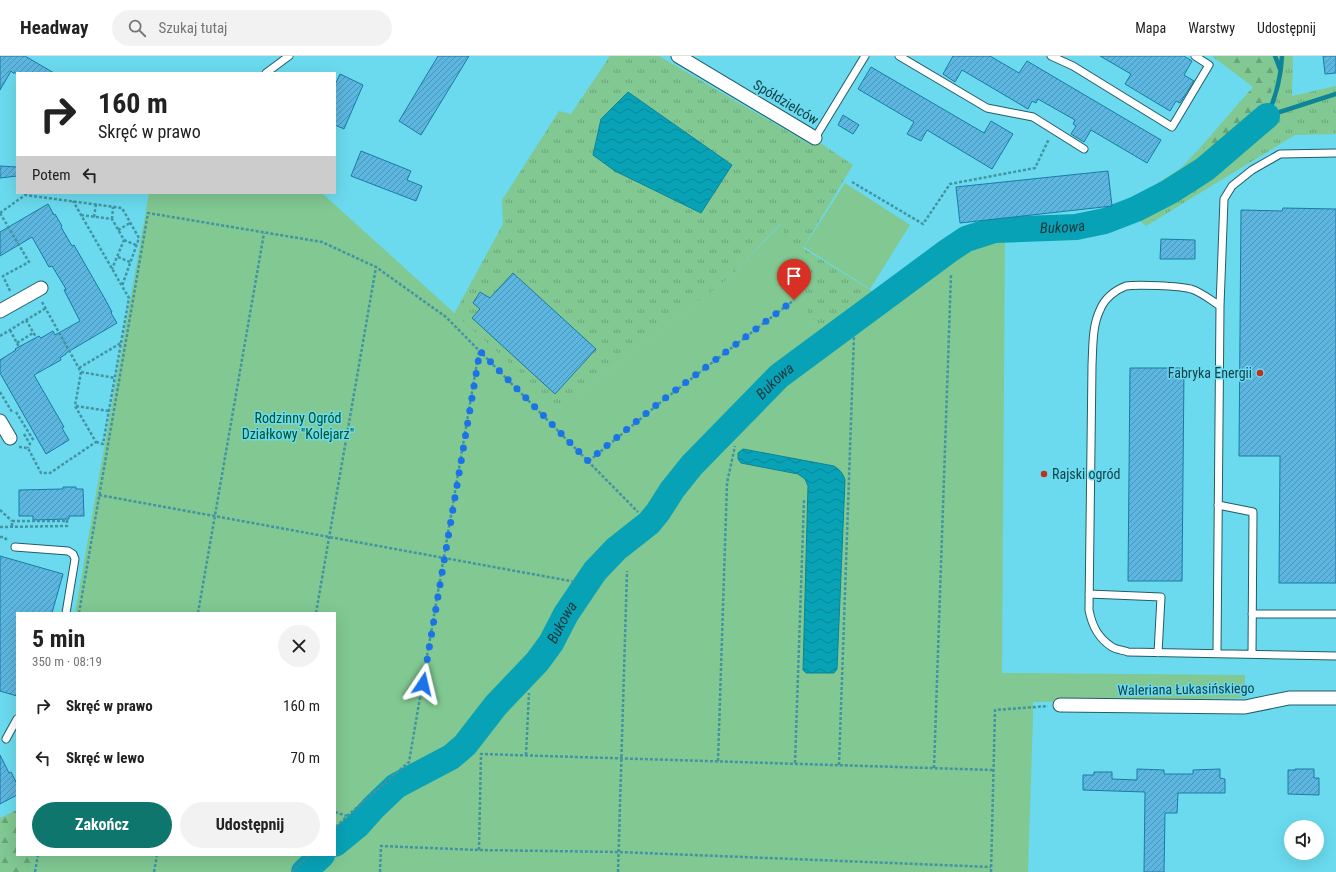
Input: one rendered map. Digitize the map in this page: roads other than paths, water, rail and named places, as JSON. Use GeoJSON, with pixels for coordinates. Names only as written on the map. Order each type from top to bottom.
{"type":"FeatureCollection","features":[{"type":"Feature","properties":{"kind":"street","name":"Spółdzielców"},"geometry":{"type":"LineString","coordinates":[[678,56],[815,138]]}},
{"type":"Feature","properties":{"kind":"street"},"geometry":{"type":"LineString","coordinates":[[0,311],[39,289]]}},
{"type":"Feature","properties":{"kind":"street"},"geometry":{"type":"LineString","coordinates":[[0,421],[11,442]]}},
{"type":"Feature","properties":{"kind":"street","name":"Waleriana Łukasińskiego"},"geometry":{"type":"LineString","coordinates":[[1060,705],[1245,707],[1289,698],[1336,698]]}},
{"type":"Feature","properties":{"kind":"lane"},"geometry":{"type":"LineString","coordinates":[[267,72],[289,56]]}},
{"type":"Feature","properties":{"kind":"lane","name":"Spółdzielców"},"geometry":{"type":"LineString","coordinates":[[815,138],[865,56]]}},
{"type":"Feature","properties":{"kind":"lane"},"geometry":{"type":"LineString","coordinates":[[899,56],[986,108],[1033,117],[1084,149]]}},
{"type":"Feature","properties":{"kind":"lane"},"geometry":{"type":"LineString","coordinates":[[1051,56],[1072,66],[1172,127],[1209,66],[1195,56]]}},
{"type":"Feature","properties":{"kind":"lane"},"geometry":{"type":"LineString","coordinates":[[1217,653],[1220,306],[1224,198],[1232,186],[1252,170],[1280,154],[1336,153]]}},
{"type":"Feature","properties":{"kind":"lane"},"geometry":{"type":"LineString","coordinates":[[1220,306],[1207,297],[1192,290],[1174,287],[1127,286],[1116,291],[1107,298],[1099,310],[1094,330],[1092,365],[1089,594],[1089,610],[1092,625],[1101,637],[1113,648],[1128,652],[1336,656]]}},
{"type":"Feature","properties":{"kind":"lane"},"geometry":{"type":"LineString","coordinates":[[1218,505],[1253,512],[1252,654]]}},
{"type":"Feature","properties":{"kind":"lane"},"geometry":{"type":"LineString","coordinates":[[15,547],[68,551],[73,554],[75,559],[66,612]]}},
{"type":"Feature","properties":{"kind":"lane"},"geometry":{"type":"LineString","coordinates":[[1089,594],[1161,597],[1158,653]]}},
{"type":"Feature","properties":{"kind":"lane"},"geometry":{"type":"LineString","coordinates":[[1252,614],[1336,614]]}},
{"type":"Feature","properties":{"kind":"lane"},"geometry":{"type":"LineString","coordinates":[[6,739],[16,721]]}},
{"type":"Feature","properties":{"kind":"water"},"geometry":{"type":"Polygon","coordinates":[[[628,92],[732,165],[701,213],[615,171],[593,155],[601,119],[628,92]]]}},
{"type":"Feature","properties":{"kind":"water"},"geometry":{"type":"Polygon","coordinates":[[[743,449],[834,466],[841,472],[845,480],[837,669],[834,673],[806,673],[803,670],[808,486],[805,479],[798,474],[741,463],[738,459],[738,453],[743,449]]]}},
{"type":"Feature","properties":{"kind":"waterway"},"geometry":{"type":"LineString","coordinates":[[1275,56],[1280,69]]}},
{"type":"Feature","properties":{"kind":"waterway"},"geometry":{"type":"LineString","coordinates":[[1267,116],[1278,87],[1282,56]]}},
{"type":"Feature","properties":{"kind":"waterway","name":"Bukowa"},"geometry":{"type":"LineString","coordinates":[[1267,116],[1336,94]]}},
{"type":"Feature","properties":{"kind":"waterway","name":"Bukowa"},"geometry":{"type":"LineString","coordinates":[[336,843],[357,826],[396,786],[451,757],[465,745],[496,705],[537,662],[551,643],[566,614],[595,571],[616,549],[649,523],[692,465],[779,376],[966,239],[994,230],[1076,227],[1105,221],[1136,209],[1169,192],[1205,169],[1267,116]]}},
{"type":"Feature","properties":{"kind":"waterway","name":"Bukowa"},"geometry":{"type":"LineString","coordinates":[[304,872],[321,856]]}},
{"type":"Feature","properties":{"kind":"place","name":"Fabryka Energii"},"geometry":{"type":"Point","coordinates":[1260,373]}},
{"type":"Feature","properties":{"kind":"place","name":"Rajski ogród"},"geometry":{"type":"Point","coordinates":[1044,474]}},
{"type":"Feature","properties":{"kind":"park label","name":"Rodzinny Ogród Działkowy \"Kolejarz\""},"geometry":{"type":"Point","coordinates":[298,426]}}]}
